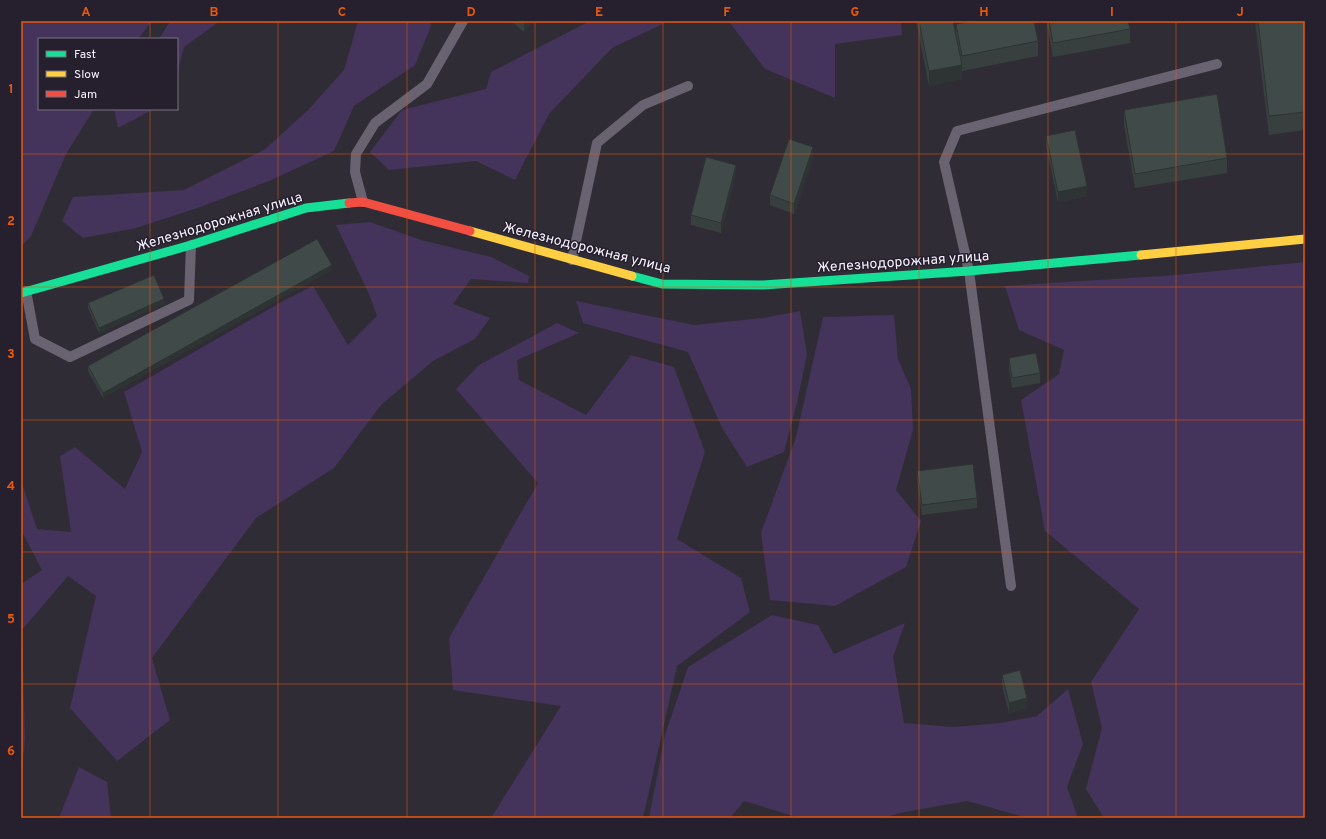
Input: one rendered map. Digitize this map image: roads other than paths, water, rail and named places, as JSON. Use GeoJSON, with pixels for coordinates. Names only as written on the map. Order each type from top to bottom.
{"type":"FeatureCollection","features":[{"type":"Feature","properties":{"kind":"street","name":"Железнодорожная улица"},"geometry":{"type":"LineString","coordinates":[[24,292],[190,245],[306,208],[363,202],[662,284],[763,285],[969,271],[1305,239]]}},
{"type":"Feature","properties":{"kind":"lane"},"geometry":{"type":"LineString","coordinates":[[363,202],[355,172],[356,154],[375,123],[427,84],[463,21]]}},
{"type":"Feature","properties":{"kind":"lane"},"geometry":{"type":"LineString","coordinates":[[1011,586],[969,271],[944,162],[958,131],[1218,64]]}},
{"type":"Feature","properties":{"kind":"lane"},"geometry":{"type":"LineString","coordinates":[[572,260],[597,143],[644,105],[688,86]]}},
{"type":"Feature","properties":{"kind":"lane"},"geometry":{"type":"LineString","coordinates":[[24,292],[35,339],[70,357],[189,300],[190,245]]}}]}
